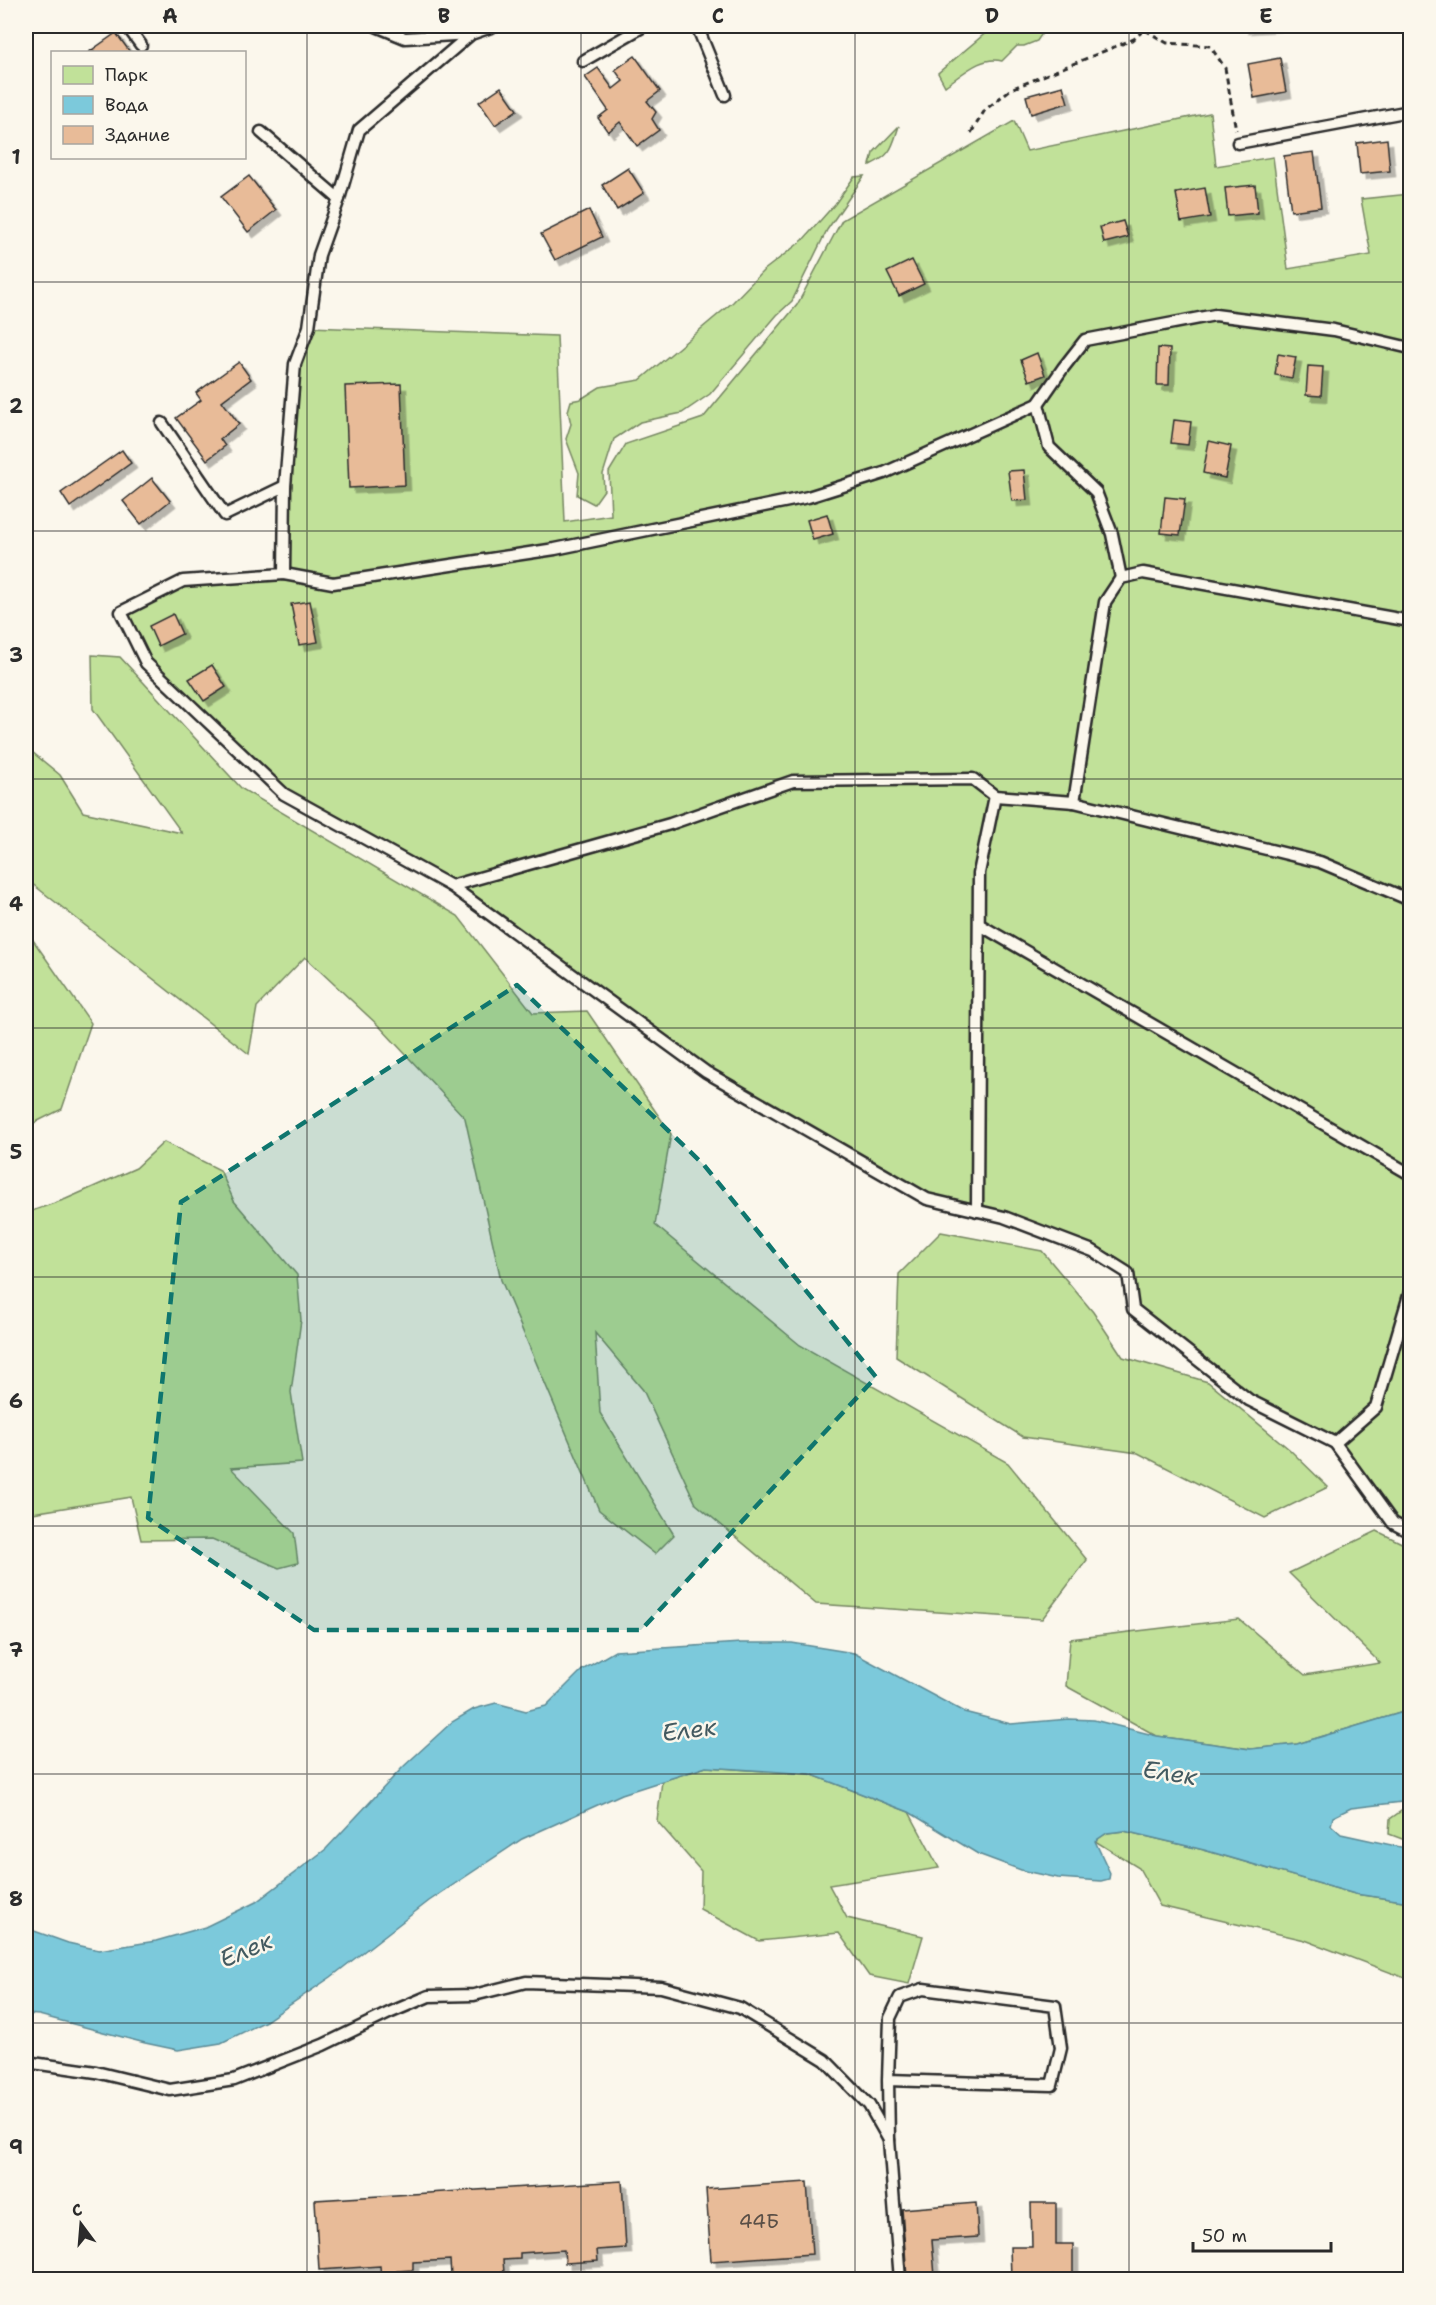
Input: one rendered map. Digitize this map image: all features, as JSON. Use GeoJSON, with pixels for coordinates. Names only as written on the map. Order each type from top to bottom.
{"type":"FeatureCollection","features":[{"type":"Feature","properties":{"kind":"lane"},"geometry":{"type":"LineString","coordinates":[[127,26],[141,45]]}},
{"type":"Feature","properties":{"kind":"lane"},"geometry":{"type":"LineString","coordinates":[[376,26],[405,38],[432,31],[471,34]]}},
{"type":"Feature","properties":{"kind":"lane"},"geometry":{"type":"LineString","coordinates":[[284,574],[285,486],[295,364],[309,327],[320,255],[339,199],[358,130],[417,77],[471,34],[494,26]]}},
{"type":"Feature","properties":{"kind":"lane"},"geometry":{"type":"LineString","coordinates":[[582,61],[644,26]]}},
{"type":"Feature","properties":{"kind":"lane"},"geometry":{"type":"LineString","coordinates":[[697,26],[725,95]]}},
{"type":"Feature","properties":{"kind":"lane"},"geometry":{"type":"LineString","coordinates":[[1238,143],[1410,111]]}},
{"type":"Feature","properties":{"kind":"lane"},"geometry":{"type":"LineString","coordinates":[[261,132],[339,199]]}},
{"type":"Feature","properties":{"kind":"lane"},"geometry":{"type":"LineString","coordinates":[[1410,348],[1334,330],[1215,315],[1085,340],[1038,404],[884,473],[808,497],[555,549],[345,581],[333,582],[284,574],[183,581],[121,612],[146,663],[284,794],[451,886],[706,1072],[927,1199],[1004,1216],[1093,1251],[1128,1273],[1133,1309],[1250,1400],[1335,1443],[1393,1523],[1410,1532]]}},
{"type":"Feature","properties":{"kind":"lane"},"geometry":{"type":"LineString","coordinates":[[1038,404],[1049,447],[1096,492],[1112,534],[1120,578],[1105,602],[1074,802]]}},
{"type":"Feature","properties":{"kind":"lane"},"geometry":{"type":"LineString","coordinates":[[162,423],[225,515],[285,486]]}},
{"type":"Feature","properties":{"kind":"lane"},"geometry":{"type":"LineString","coordinates":[[1120,578],[1143,573],[1410,621]]}},
{"type":"Feature","properties":{"kind":"lane"},"geometry":{"type":"LineString","coordinates":[[451,886],[670,824],[793,781],[973,779],[995,796],[1074,802],[1320,862],[1410,900]]}},
{"type":"Feature","properties":{"kind":"lane"},"geometry":{"type":"LineString","coordinates":[[977,1210],[979,873],[995,796]]}},
{"type":"Feature","properties":{"kind":"lane"},"geometry":{"type":"LineString","coordinates":[[980,925],[1410,1174]]}},
{"type":"Feature","properties":{"kind":"lane"},"geometry":{"type":"LineString","coordinates":[[1335,1443],[1376,1407],[1410,1292]]}},
{"type":"Feature","properties":{"kind":"lane"},"geometry":{"type":"LineString","coordinates":[[26,2062],[96,2072],[170,2090],[234,2080],[323,2045],[429,1996],[474,1995],[526,1982],[662,1987],[740,2008],[825,2060],[869,2105],[889,2140]]}},
{"type":"Feature","properties":{"kind":"lane"},"geometry":{"type":"LineString","coordinates":[[888,2080],[1052,2085],[1061,2048],[1055,2006],[923,1989],[900,1997],[890,2018],[888,2080],[889,2140],[900,2280]]}},
{"type":"Feature","properties":{"kind":"path"},"geometry":{"type":"LineString","coordinates":[[970,133],[985,110],[1011,89],[1134,39],[1148,26]]}},
{"type":"Feature","properties":{"kind":"path"},"geometry":{"type":"LineString","coordinates":[[1145,30],[1167,43],[1210,46],[1226,68],[1238,143]]}},
{"type":"Feature","properties":{"kind":"highlighted area"},"geometry":{"type":"Polygon","coordinates":[[[517,985],[704,1165],[876,1377],[641,1630],[314,1630],[148,1518],[181,1202],[517,985]]]}},
{"type":"Feature","properties":{"kind":"green space"},"geometry":{"type":"Polygon","coordinates":[[[1012,26],[1059,26],[1043,32],[1037,41],[1017,46],[1002,61],[979,63],[945,86],[938,73],[988,31],[999,31],[1012,26]]]}},
{"type":"Feature","properties":{"kind":"green space"},"geometry":{"type":"Polygon","coordinates":[[[1210,113],[1216,166],[1273,157],[1288,269],[1371,255],[1361,199],[1410,194],[1410,1532],[1393,1523],[1335,1443],[1249,1400],[1133,1309],[1128,1273],[1093,1251],[1004,1217],[927,1199],[706,1072],[451,886],[284,794],[146,663],[121,612],[183,581],[284,574],[295,364],[309,327],[557,336],[565,522],[611,515],[609,472],[626,444],[703,418],[797,305],[842,220],[1014,121],[1027,151],[1210,113]]]}},
{"type":"Feature","properties":{"kind":"green space"},"geometry":{"type":"Polygon","coordinates":[[[899,126],[890,150],[883,158],[870,165],[873,153],[899,126]]]}},
{"type":"Feature","properties":{"kind":"green space"},"geometry":{"type":"Polygon","coordinates":[[[864,176],[827,230],[792,301],[777,315],[710,394],[682,413],[640,422],[614,439],[603,474],[604,490],[594,504],[577,495],[579,473],[566,439],[571,424],[568,411],[571,401],[581,399],[600,387],[640,380],[733,302],[763,271],[803,240],[835,204],[854,177],[864,176]]]}},
{"type":"Feature","properties":{"kind":"green space"},"geometry":{"type":"Polygon","coordinates":[[[92,655],[120,657],[242,789],[458,916],[533,1013],[587,1011],[671,1134],[655,1225],[800,1345],[1008,1463],[1087,1560],[1042,1619],[816,1604],[696,1504],[643,1390],[595,1333],[600,1413],[674,1535],[655,1554],[599,1510],[501,1280],[465,1118],[381,1028],[305,957],[257,1007],[249,1054],[26,879],[26,747],[60,775],[83,812],[182,833],[93,709],[92,655]]]}},
{"type":"Feature","properties":{"kind":"green space"},"geometry":{"type":"Polygon","coordinates":[[[26,930],[91,1023],[62,1109],[26,1127],[26,930]]]}},
{"type":"Feature","properties":{"kind":"green space"},"geometry":{"type":"Polygon","coordinates":[[[164,1142],[220,1170],[234,1201],[297,1275],[301,1320],[291,1392],[302,1463],[231,1468],[294,1533],[298,1563],[279,1568],[212,1539],[141,1540],[131,1497],[26,1514],[26,1213],[66,1199],[136,1168],[164,1142]]]}},
{"type":"Feature","properties":{"kind":"green space"},"geometry":{"type":"Polygon","coordinates":[[[941,1232],[1042,1251],[1093,1312],[1123,1357],[1208,1382],[1289,1449],[1328,1487],[1265,1518],[1138,1453],[1023,1437],[896,1357],[899,1274],[941,1232]]]}},
{"type":"Feature","properties":{"kind":"green space"},"geometry":{"type":"Polygon","coordinates":[[[1377,1531],[1410,1547],[1410,1710],[1297,1744],[1251,1749],[1157,1736],[1066,1686],[1070,1639],[1239,1619],[1305,1675],[1380,1663],[1289,1573],[1377,1531]]]}},
{"type":"Feature","properties":{"kind":"green space"},"geometry":{"type":"Polygon","coordinates":[[[706,1767],[810,1774],[909,1812],[939,1868],[829,1885],[847,1918],[923,1936],[909,1984],[869,1976],[839,1933],[759,1941],[700,1909],[701,1871],[657,1821],[662,1781],[706,1767]]]}},
{"type":"Feature","properties":{"kind":"green space"},"geometry":{"type":"Polygon","coordinates":[[[1404,1809],[1410,1809],[1410,1842],[1389,1834],[1390,1819],[1404,1809]]]}},
{"type":"Feature","properties":{"kind":"green space"},"geometry":{"type":"Polygon","coordinates":[[[1124,1831],[1204,1850],[1355,1894],[1410,1902],[1410,1980],[1305,1940],[1160,1906],[1139,1868],[1095,1841],[1107,1833],[1124,1831]]]}},
{"type":"Feature","properties":{"kind":"water","name":"Елек"},"geometry":{"type":"Polygon","coordinates":[[[741,1643],[792,1643],[854,1653],[964,1712],[1011,1724],[1069,1719],[1094,1720],[1157,1736],[1250,1749],[1297,1744],[1410,1710],[1410,1801],[1351,1808],[1333,1817],[1331,1825],[1341,1834],[1410,1849],[1410,1902],[1355,1894],[1204,1850],[1124,1831],[1107,1833],[1095,1841],[1110,1873],[1109,1879],[1101,1881],[1058,1878],[1021,1870],[978,1854],[909,1812],[810,1774],[706,1767],[622,1794],[522,1839],[429,1901],[331,1977],[266,2021],[221,2043],[178,2050],[39,2015],[26,2014],[26,1928],[68,1943],[99,1950],[156,1941],[205,1927],[256,1902],[326,1849],[403,1767],[452,1722],[474,1709],[496,1703],[526,1711],[546,1706],[582,1670],[615,1651],[741,1643]]]}},
{"type":"Feature","properties":{"kind":"building"},"geometry":{"type":"Polygon","coordinates":[[[1242,26],[1276,26],[1243,28],[1242,26]]]}},
{"type":"Feature","properties":{"kind":"building"},"geometry":{"type":"Polygon","coordinates":[[[116,33],[129,51],[90,51],[116,33]]]}},
{"type":"Feature","properties":{"kind":"building"},"geometry":{"type":"Polygon","coordinates":[[[635,56],[660,91],[647,101],[656,112],[652,119],[659,130],[637,146],[620,122],[608,132],[598,118],[608,110],[585,77],[598,68],[613,89],[623,81],[615,70],[635,56]]]}},
{"type":"Feature","properties":{"kind":"building"},"geometry":{"type":"Polygon","coordinates":[[[1280,58],[1286,92],[1254,98],[1248,64],[1280,58]]]}},
{"type":"Feature","properties":{"kind":"building"},"geometry":{"type":"Polygon","coordinates":[[[1063,86],[1068,103],[1031,114],[1026,96],[1063,86]]]}},
{"type":"Feature","properties":{"kind":"building"},"geometry":{"type":"Polygon","coordinates":[[[501,87],[517,110],[495,125],[479,102],[501,87]]]}},
{"type":"Feature","properties":{"kind":"building"},"geometry":{"type":"Polygon","coordinates":[[[1387,139],[1390,171],[1360,174],[1357,143],[1387,139]]]}},
{"type":"Feature","properties":{"kind":"building"},"geometry":{"type":"Polygon","coordinates":[[[1314,152],[1321,207],[1291,211],[1284,156],[1314,152]]]}},
{"type":"Feature","properties":{"kind":"building"},"geometry":{"type":"Polygon","coordinates":[[[628,168],[644,193],[617,210],[602,185],[628,168]]]}},
{"type":"Feature","properties":{"kind":"building"},"geometry":{"type":"Polygon","coordinates":[[[249,176],[276,210],[248,232],[221,197],[249,176]]]}},
{"type":"Feature","properties":{"kind":"building"},"geometry":{"type":"Polygon","coordinates":[[[1255,185],[1258,213],[1228,216],[1225,188],[1255,185]]]}},
{"type":"Feature","properties":{"kind":"building"},"geometry":{"type":"Polygon","coordinates":[[[1205,188],[1210,217],[1181,222],[1176,193],[1205,188]]]}},
{"type":"Feature","properties":{"kind":"building"},"geometry":{"type":"Polygon","coordinates":[[[589,210],[602,237],[555,260],[541,234],[589,210]]]}},
{"type":"Feature","properties":{"kind":"building"},"geometry":{"type":"Polygon","coordinates":[[[1123,221],[1128,237],[1104,243],[1100,227],[1123,221]]]}},
{"type":"Feature","properties":{"kind":"building"},"geometry":{"type":"Polygon","coordinates":[[[912,260],[924,284],[899,296],[887,272],[912,260]]]}},
{"type":"Feature","properties":{"kind":"building"},"geometry":{"type":"Polygon","coordinates":[[[1158,348],[1170,349],[1169,385],[1157,385],[1158,348]]]}},
{"type":"Feature","properties":{"kind":"building"},"geometry":{"type":"Polygon","coordinates":[[[1037,353],[1045,375],[1029,381],[1021,360],[1037,353]]]}},
{"type":"Feature","properties":{"kind":"building"},"geometry":{"type":"Polygon","coordinates":[[[1278,354],[1296,357],[1292,378],[1275,375],[1278,354]]]}},
{"type":"Feature","properties":{"kind":"building"},"geometry":{"type":"Polygon","coordinates":[[[239,362],[251,379],[222,401],[239,424],[220,439],[225,446],[207,460],[176,418],[201,400],[196,393],[239,362]]]}},
{"type":"Feature","properties":{"kind":"building"},"geometry":{"type":"Polygon","coordinates":[[[1308,366],[1323,367],[1321,396],[1306,395],[1308,366]]]}},
{"type":"Feature","properties":{"kind":"building"},"geometry":{"type":"Polygon","coordinates":[[[401,384],[405,485],[349,488],[345,386],[401,384]]]}},
{"type":"Feature","properties":{"kind":"building"},"geometry":{"type":"Polygon","coordinates":[[[1174,420],[1191,422],[1188,445],[1171,443],[1174,420]]]}},
{"type":"Feature","properties":{"kind":"building"},"geometry":{"type":"Polygon","coordinates":[[[1209,441],[1231,446],[1225,478],[1203,473],[1209,441]]]}},
{"type":"Feature","properties":{"kind":"building"},"geometry":{"type":"Polygon","coordinates":[[[122,450],[131,463],[70,507],[61,493],[122,450]]]}},
{"type":"Feature","properties":{"kind":"building"},"geometry":{"type":"Polygon","coordinates":[[[1024,470],[1027,500],[1012,501],[1008,471],[1024,470]]]}},
{"type":"Feature","properties":{"kind":"building"},"geometry":{"type":"Polygon","coordinates":[[[152,478],[170,501],[141,524],[123,501],[152,478]]]}},
{"type":"Feature","properties":{"kind":"building"},"geometry":{"type":"Polygon","coordinates":[[[1165,497],[1185,499],[1180,535],[1161,533],[1165,497]]]}},
{"type":"Feature","properties":{"kind":"building"},"geometry":{"type":"Polygon","coordinates":[[[827,514],[833,534],[813,540],[807,520],[827,514]]]}},
{"type":"Feature","properties":{"kind":"building"},"geometry":{"type":"Polygon","coordinates":[[[310,601],[318,642],[299,645],[291,604],[310,601]]]}},
{"type":"Feature","properties":{"kind":"building"},"geometry":{"type":"Polygon","coordinates":[[[173,614],[182,634],[158,646],[149,626],[173,614]]]}},
{"type":"Feature","properties":{"kind":"building"},"geometry":{"type":"Polygon","coordinates":[[[212,665],[226,687],[204,701],[189,679],[212,665]]]}},
{"type":"Feature","properties":{"kind":"building"},"geometry":{"type":"Polygon","coordinates":[[[622,2181],[626,2248],[597,2250],[598,2261],[565,2263],[564,2250],[520,2253],[520,2259],[503,2260],[504,2272],[451,2276],[450,2260],[413,2262],[413,2270],[397,2271],[397,2280],[381,2280],[380,2266],[319,2270],[315,2200],[622,2181]]]}},
{"type":"Feature","properties":{"kind":"building"},"geometry":{"type":"Polygon","coordinates":[[[807,2182],[812,2254],[711,2261],[706,2189],[807,2182]]]}},
{"type":"Feature","properties":{"kind":"building"},"geometry":{"type":"Polygon","coordinates":[[[976,2203],[978,2237],[932,2240],[935,2276],[907,2278],[902,2209],[976,2203]]]}},
{"type":"Feature","properties":{"kind":"building"},"geometry":{"type":"Polygon","coordinates":[[[1031,2203],[1056,2203],[1056,2244],[1073,2244],[1073,2275],[1011,2277],[1010,2247],[1032,2247],[1031,2203]]]}}]}
